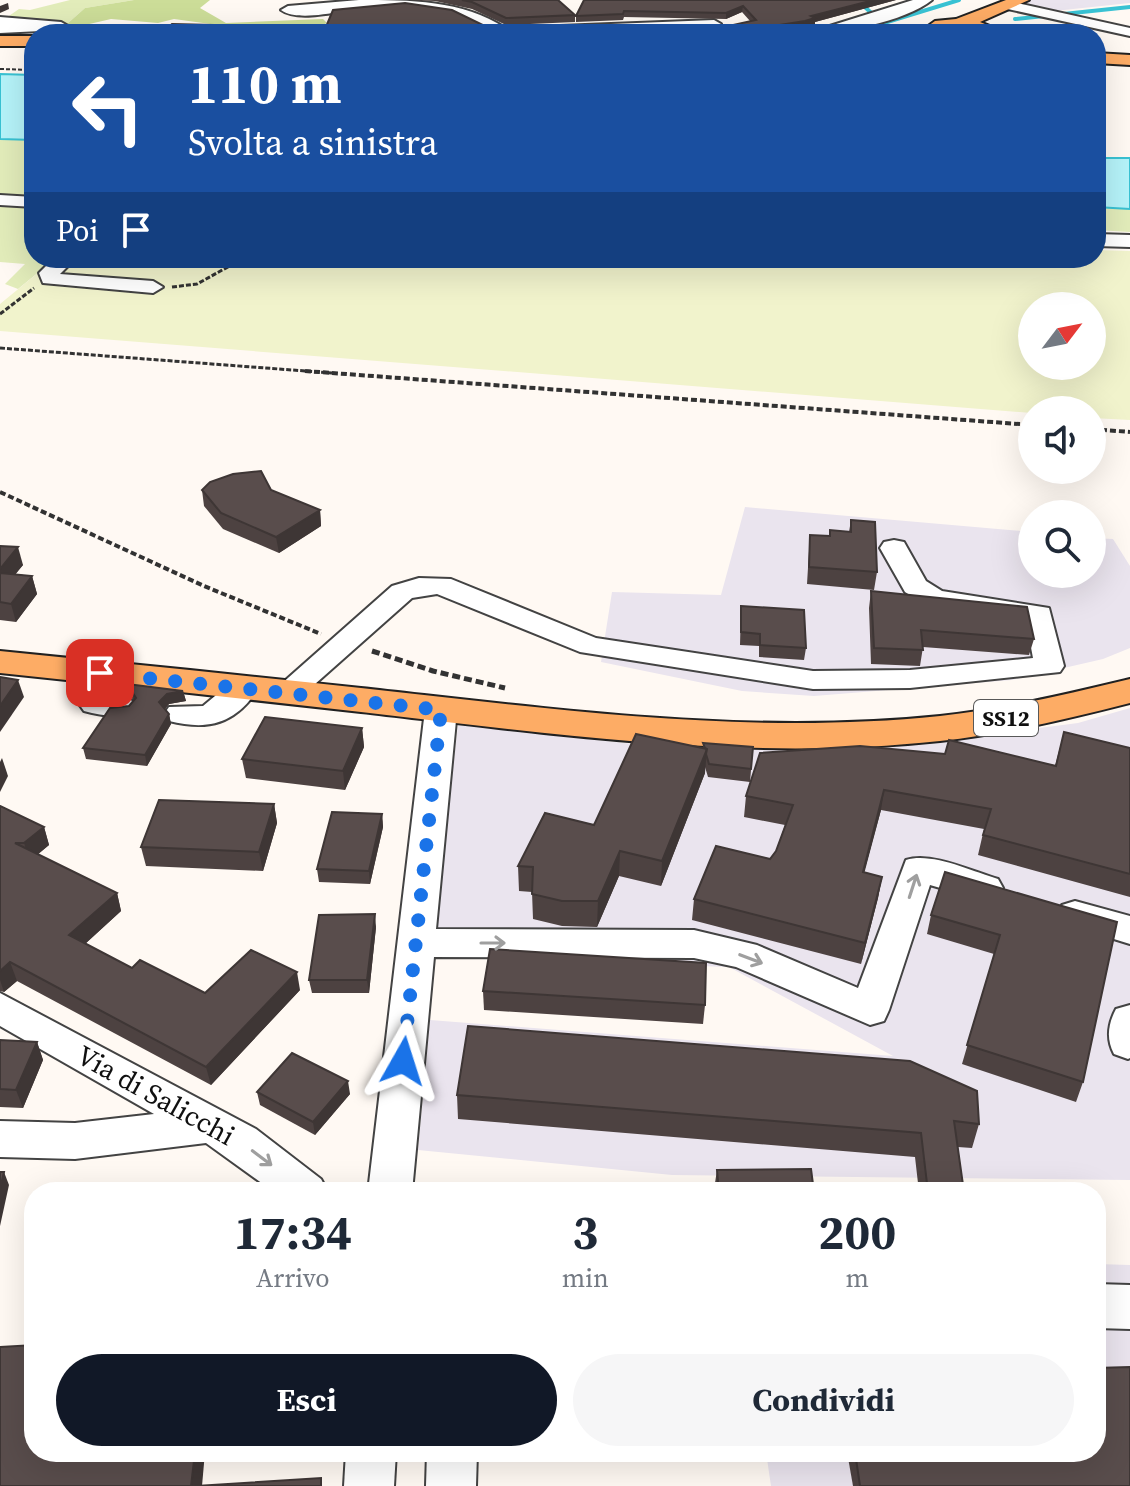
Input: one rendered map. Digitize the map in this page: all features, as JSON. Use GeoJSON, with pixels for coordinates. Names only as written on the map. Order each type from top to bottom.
{"type":"FeatureCollection","features":[{"type":"Feature","properties":{"kind":"main road"},"geometry":{"type":"LineString","coordinates":[[995,24],[1014,2]]}},
{"type":"Feature","properties":{"kind":"main road"},"geometry":{"type":"LineString","coordinates":[[0,41],[24,41]]}},
{"type":"Feature","properties":{"kind":"main road"},"geometry":{"type":"LineString","coordinates":[[1106,59],[1130,60]]}},
{"type":"Feature","properties":{"kind":"main road"},"geometry":{"type":"LineString","coordinates":[[0,662],[441,710]]}},
{"type":"Feature","properties":{"kind":"main road","name":"SS12"},"geometry":{"type":"LineString","coordinates":[[441,710],[694,733],[879,733],[975,724],[1130,691]]}},
{"type":"Feature","properties":{"kind":"street"},"geometry":{"type":"LineString","coordinates":[[856,24],[925,0]]}},
{"type":"Feature","properties":{"kind":"street"},"geometry":{"type":"LineString","coordinates":[[288,10],[386,1],[421,3],[478,17],[489,24]]}},
{"type":"Feature","properties":{"kind":"street"},"geometry":{"type":"LineString","coordinates":[[1014,2],[1099,24]]}},
{"type":"Feature","properties":{"kind":"street"},"geometry":{"type":"LineString","coordinates":[[0,21],[37,24]]}},
{"type":"Feature","properties":{"kind":"street"},"geometry":{"type":"LineString","coordinates":[[1106,26],[1130,32]]}},
{"type":"Feature","properties":{"kind":"street"},"geometry":{"type":"LineString","coordinates":[[0,29],[24,28]]}},
{"type":"Feature","properties":{"kind":"street"},"geometry":{"type":"LineString","coordinates":[[1106,34],[1130,32]]}},
{"type":"Feature","properties":{"kind":"street"},"geometry":{"type":"LineString","coordinates":[[0,200],[24,201]]}},
{"type":"Feature","properties":{"kind":"street"},"geometry":{"type":"LineString","coordinates":[[1106,240],[1130,241]]}},
{"type":"Feature","properties":{"kind":"street"},"geometry":{"type":"LineString","coordinates":[[55,268],[49,273],[50,279],[153,287]]}},
{"type":"Feature","properties":{"kind":"street"},"geometry":{"type":"LineString","coordinates":[[286,693],[402,592],[419,586],[441,585],[590,646],[813,680],[910,679],[1049,666],[1039,614],[934,598],[915,586],[894,548]]}},
{"type":"Feature","properties":{"kind":"street"},"geometry":{"type":"LineString","coordinates":[[100,673],[95,704],[120,707]]}},
{"type":"Feature","properties":{"kind":"street"},"geometry":{"type":"LineString","coordinates":[[180,714],[210,717],[244,688]]}},
{"type":"Feature","properties":{"kind":"street"},"geometry":{"type":"LineString","coordinates":[[391,1182],[441,710]]}},
{"type":"Feature","properties":{"kind":"street"},"geometry":{"type":"LineString","coordinates":[[415,943],[694,944],[744,955],[870,1010],[918,869],[1130,930]]}},
{"type":"Feature","properties":{"kind":"street","name":"Via di Salicchi"},"geometry":{"type":"LineString","coordinates":[[0,1008],[241,1142],[293,1182]]}},
{"type":"Feature","properties":{"kind":"street"},"geometry":{"type":"LineString","coordinates":[[0,1139],[75,1141],[210,1125]]}},
{"type":"Feature","properties":{"kind":"street"},"geometry":{"type":"LineString","coordinates":[[1106,1306],[1130,1307]]}},
{"type":"Feature","properties":{"kind":"street"},"geometry":{"type":"LineString","coordinates":[[369,1486],[370,1462]]}},
{"type":"Feature","properties":{"kind":"street"},"geometry":{"type":"LineString","coordinates":[[451,1486],[452,1462]]}},
{"type":"Feature","properties":{"kind":"path"},"geometry":{"type":"LineString","coordinates":[[0,69],[24,70]]}},
{"type":"Feature","properties":{"kind":"path"},"geometry":{"type":"LineString","coordinates":[[153,287],[197,284],[226,268]]}},
{"type":"Feature","properties":{"kind":"path"},"geometry":{"type":"LineString","coordinates":[[0,314],[21,301],[49,273]]}},
{"type":"Feature","properties":{"kind":"path"},"geometry":{"type":"LineString","coordinates":[[0,348],[1018,424]]}},
{"type":"Feature","properties":{"kind":"path"},"geometry":{"type":"LineString","coordinates":[[1106,430],[1130,432]]}},
{"type":"Feature","properties":{"kind":"shaded area"},"geometry":{"type":"Polygon","coordinates":[[[1022,0],[1130,0],[1130,3],[1045,12],[1014,3],[1022,0]]]}},
{"type":"Feature","properties":{"kind":"shaded area"},"geometry":{"type":"Polygon","coordinates":[[[745,507],[1018,531],[1018,588],[1106,588],[1106,539],[1113,539],[1130,566],[1130,648],[1103,659],[1012,680],[814,696],[742,691],[601,662],[612,592],[721,595],[745,507]]]}},
{"type":"Feature","properties":{"kind":"shaded area"},"geometry":{"type":"Polygon","coordinates":[[[1130,708],[1130,1180],[672,1175],[418,1150],[430,1020],[893,1056],[729,967],[431,957],[458,725],[634,744],[866,750],[1078,723],[1130,708]]]}},
{"type":"Feature","properties":{"kind":"shaded area"},"geometry":{"type":"Polygon","coordinates":[[[1106,1264],[1130,1265],[1130,1486],[771,1486],[767,1462],[1106,1462],[1106,1264]]]}},
{"type":"Feature","properties":{"kind":"green space"},"geometry":{"type":"Polygon","coordinates":[[[70,0],[134,0],[85,8],[67,24],[6,18],[19,9],[30,10],[70,0]]]}},
{"type":"Feature","properties":{"kind":"green space"},"geometry":{"type":"Polygon","coordinates":[[[134,0],[210,0],[200,8],[226,23],[323,19],[327,23],[210,24],[174,19],[158,23],[111,19],[89,24],[67,24],[85,8],[134,0]]]}},
{"type":"Feature","properties":{"kind":"green space"},"geometry":{"type":"Polygon","coordinates":[[[0,139],[24,140],[24,195],[0,194],[0,139]]]}},
{"type":"Feature","properties":{"kind":"green space"},"geometry":{"type":"Polygon","coordinates":[[[0,203],[24,204],[24,264],[0,262],[0,203]]]}},
{"type":"Feature","properties":{"kind":"green space"},"geometry":{"type":"Polygon","coordinates":[[[1106,208],[1130,209],[1130,232],[1106,231],[1106,208]]]}},
{"type":"Feature","properties":{"kind":"green space"},"geometry":{"type":"Polygon","coordinates":[[[1106,250],[1130,251],[1130,420],[1106,419],[1106,396],[1018,396],[1018,412],[0,331],[0,304],[44,268],[1106,268],[1106,250]]]}},
{"type":"Feature","properties":{"kind":"green space"},"geometry":{"type":"Polygon","coordinates":[[[24,265],[24,268],[44,268],[18,289],[5,284],[24,265]]]}},
{"type":"Feature","properties":{"kind":"water"},"geometry":{"type":"Polygon","coordinates":[[[0,74],[24,75],[24,140],[0,139],[0,74]]]}},
{"type":"Feature","properties":{"kind":"water"},"geometry":{"type":"Polygon","coordinates":[[[1106,158],[1130,158],[1130,209],[1106,208],[1106,158]]]}},
{"type":"Feature","properties":{"kind":"building"},"geometry":{"type":"Polygon","coordinates":[[[462,0],[558,0],[575,15],[506,18],[462,0]]]}},
{"type":"Feature","properties":{"kind":"building"},"geometry":{"type":"Polygon","coordinates":[[[584,0],[874,0],[786,24],[738,24],[756,20],[743,6],[726,13],[624,11],[623,14],[576,16],[584,0]]]}},
{"type":"Feature","properties":{"kind":"building"},"geometry":{"type":"Polygon","coordinates":[[[405,3],[452,10],[481,24],[327,24],[333,10],[405,3]]]}},
{"type":"Feature","properties":{"kind":"building"},"geometry":{"type":"Polygon","coordinates":[[[261,471],[271,490],[320,510],[276,537],[221,513],[202,490],[210,482],[233,474],[261,471]]]}},
{"type":"Feature","properties":{"kind":"building"},"geometry":{"type":"Polygon","coordinates":[[[851,520],[875,522],[877,572],[809,567],[810,535],[830,536],[830,530],[851,532],[851,520]]]}},
{"type":"Feature","properties":{"kind":"building"},"geometry":{"type":"Polygon","coordinates":[[[0,546],[18,547],[0,569],[0,546]]]}},
{"type":"Feature","properties":{"kind":"building"},"geometry":{"type":"Polygon","coordinates":[[[0,573],[32,576],[11,604],[0,602],[0,573]]]}},
{"type":"Feature","properties":{"kind":"building"},"geometry":{"type":"Polygon","coordinates":[[[871,591],[1027,607],[1034,639],[921,630],[923,650],[874,648],[871,591]]]}},
{"type":"Feature","properties":{"kind":"building"},"geometry":{"type":"Polygon","coordinates":[[[741,606],[804,610],[806,648],[760,645],[760,634],[741,632],[741,606]]]}},
{"type":"Feature","properties":{"kind":"building"},"geometry":{"type":"Polygon","coordinates":[[[0,677],[18,680],[0,706],[0,677]]]}},
{"type":"Feature","properties":{"kind":"building"},"geometry":{"type":"Polygon","coordinates":[[[127,684],[183,691],[167,694],[159,702],[169,714],[145,755],[83,748],[110,708],[129,706],[136,698],[127,684]]]}},
{"type":"Feature","properties":{"kind":"building"},"geometry":{"type":"Polygon","coordinates":[[[265,717],[362,728],[343,771],[242,759],[265,717]]]}},
{"type":"Feature","properties":{"kind":"building"},"geometry":{"type":"Polygon","coordinates":[[[1064,732],[1130,748],[1130,874],[983,835],[991,809],[884,790],[863,872],[882,877],[865,943],[694,899],[716,846],[770,859],[776,851],[793,805],[746,796],[760,753],[860,746],[945,754],[949,740],[1056,766],[1064,732]]]}},
{"type":"Feature","properties":{"kind":"building"},"geometry":{"type":"Polygon","coordinates":[[[636,734],[707,749],[662,861],[620,851],[598,901],[562,901],[532,894],[533,867],[518,866],[545,813],[594,825],[636,734]]]}},
{"type":"Feature","properties":{"kind":"building"},"geometry":{"type":"Polygon","coordinates":[[[703,743],[753,747],[751,769],[709,764],[703,743]]]}},
{"type":"Feature","properties":{"kind":"building"},"geometry":{"type":"Polygon","coordinates":[[[159,800],[274,804],[259,852],[141,847],[159,800]]]}},
{"type":"Feature","properties":{"kind":"building"},"geometry":{"type":"Polygon","coordinates":[[[0,806],[44,827],[24,843],[15,843],[117,893],[69,935],[132,968],[140,960],[205,993],[251,950],[297,972],[206,1067],[10,962],[0,971],[0,806]]]}},
{"type":"Feature","properties":{"kind":"building"},"geometry":{"type":"Polygon","coordinates":[[[332,812],[382,814],[369,871],[317,869],[332,812]]]}},
{"type":"Feature","properties":{"kind":"building"},"geometry":{"type":"Polygon","coordinates":[[[945,872],[1117,922],[1083,1082],[967,1045],[1000,935],[931,915],[945,872]]]}},
{"type":"Feature","properties":{"kind":"building"},"geometry":{"type":"Polygon","coordinates":[[[375,914],[367,980],[309,980],[319,915],[375,914]]]}},
{"type":"Feature","properties":{"kind":"building"},"geometry":{"type":"Polygon","coordinates":[[[490,949],[706,963],[705,1005],[483,991],[490,949]]]}},
{"type":"Feature","properties":{"kind":"building"},"geometry":{"type":"Polygon","coordinates":[[[468,1026],[910,1061],[977,1091],[979,1124],[954,1121],[963,1182],[927,1182],[921,1133],[457,1095],[468,1026]]]}},
{"type":"Feature","properties":{"kind":"building"},"geometry":{"type":"Polygon","coordinates":[[[0,1040],[37,1042],[16,1090],[0,1089],[0,1040]]]}},
{"type":"Feature","properties":{"kind":"building"},"geometry":{"type":"Polygon","coordinates":[[[292,1053],[348,1081],[313,1122],[257,1092],[292,1053]]]}},
{"type":"Feature","properties":{"kind":"building"},"geometry":{"type":"Polygon","coordinates":[[[811,1169],[813,1182],[718,1182],[717,1170],[811,1169]]]}},
{"type":"Feature","properties":{"kind":"building"},"geometry":{"type":"Polygon","coordinates":[[[24,1346],[24,1462],[194,1462],[191,1486],[0,1486],[0,1347],[24,1346]]]}},
{"type":"Feature","properties":{"kind":"building"},"geometry":{"type":"Polygon","coordinates":[[[1130,1367],[1130,1486],[860,1486],[856,1462],[1106,1462],[1106,1368],[1130,1367]]]}},
{"type":"Feature","properties":{"kind":"building"},"geometry":{"type":"Polygon","coordinates":[[[321,1478],[321,1486],[196,1486],[321,1478]]]}},
{"type":"Feature","properties":{"kind":"waterway"},"geometry":{"type":"LineString","coordinates":[[857,0],[877,18]]}},
{"type":"Feature","properties":{"kind":"waterway"},"geometry":{"type":"LineString","coordinates":[[881,24],[959,0]]}},
{"type":"Feature","properties":{"kind":"waterway"},"geometry":{"type":"LineString","coordinates":[[1015,19],[1130,7]]}},
{"type":"Feature","properties":{"kind":"route"},"geometry":{"type":"LineString","coordinates":[[100,673],[441,710],[403,1061]]}}]}
